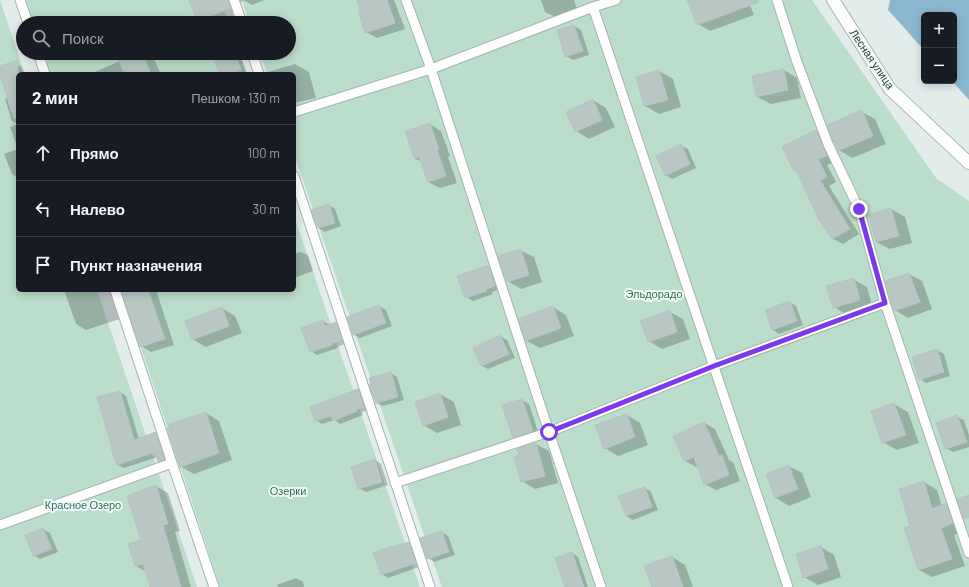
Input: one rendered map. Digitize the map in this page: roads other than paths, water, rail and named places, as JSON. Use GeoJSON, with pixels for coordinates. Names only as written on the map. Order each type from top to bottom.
{"type":"FeatureCollection","features":[{"type":"Feature","properties":{"kind":"street","name":"Лесная улица"},"geometry":{"type":"LineString","coordinates":[[832,0],[890,89],[969,163]]}},
{"type":"Feature","properties":{"kind":"lane"},"geometry":{"type":"LineString","coordinates":[[20,0],[26,16]]}},
{"type":"Feature","properties":{"kind":"lane"},"geometry":{"type":"LineString","coordinates":[[234,0],[240,16]]}},
{"type":"Feature","properties":{"kind":"lane"},"geometry":{"type":"LineString","coordinates":[[406,0],[431,69],[601,587]]}},
{"type":"Feature","properties":{"kind":"lane"},"geometry":{"type":"LineString","coordinates":[[296,111],[431,69],[593,7],[616,0]]}},
{"type":"Feature","properties":{"kind":"lane"},"geometry":{"type":"LineString","coordinates":[[777,0],[797,62],[828,144],[859,209],[885,303],[969,553]]}},
{"type":"Feature","properties":{"kind":"lane"},"geometry":{"type":"LineString","coordinates":[[593,7],[788,587]]}},
{"type":"Feature","properties":{"kind":"lane"},"geometry":{"type":"LineString","coordinates":[[40,60],[44,72]]}},
{"type":"Feature","properties":{"kind":"lane"},"geometry":{"type":"LineString","coordinates":[[255,60],[259,72]]}},
{"type":"Feature","properties":{"kind":"lane"},"geometry":{"type":"LineString","coordinates":[[296,182],[430,587]]}},
{"type":"Feature","properties":{"kind":"lane"},"geometry":{"type":"LineString","coordinates":[[116,292],[214,587]]}},
{"type":"Feature","properties":{"kind":"lane"},"geometry":{"type":"LineString","coordinates":[[395,483],[549,432],[714,366],[885,303]]}},
{"type":"Feature","properties":{"kind":"lane"},"geometry":{"type":"LineString","coordinates":[[0,524],[172,463]]}},
{"type":"Feature","properties":{"kind":"water"},"geometry":{"type":"Polygon","coordinates":[[[890,0],[969,0],[969,100],[955,84],[957,84],[957,12],[921,12],[921,47],[888,10],[890,0]]]}},
{"type":"Feature","properties":{"kind":"park label","name":"Эльдорадо"},"geometry":{"type":"Point","coordinates":[654,294]}},
{"type":"Feature","properties":{"kind":"park label","name":"Озерки"},"geometry":{"type":"Point","coordinates":[288,491]}},
{"type":"Feature","properties":{"kind":"park label","name":"Красное Озеро"},"geometry":{"type":"Point","coordinates":[83,505]}}]}
